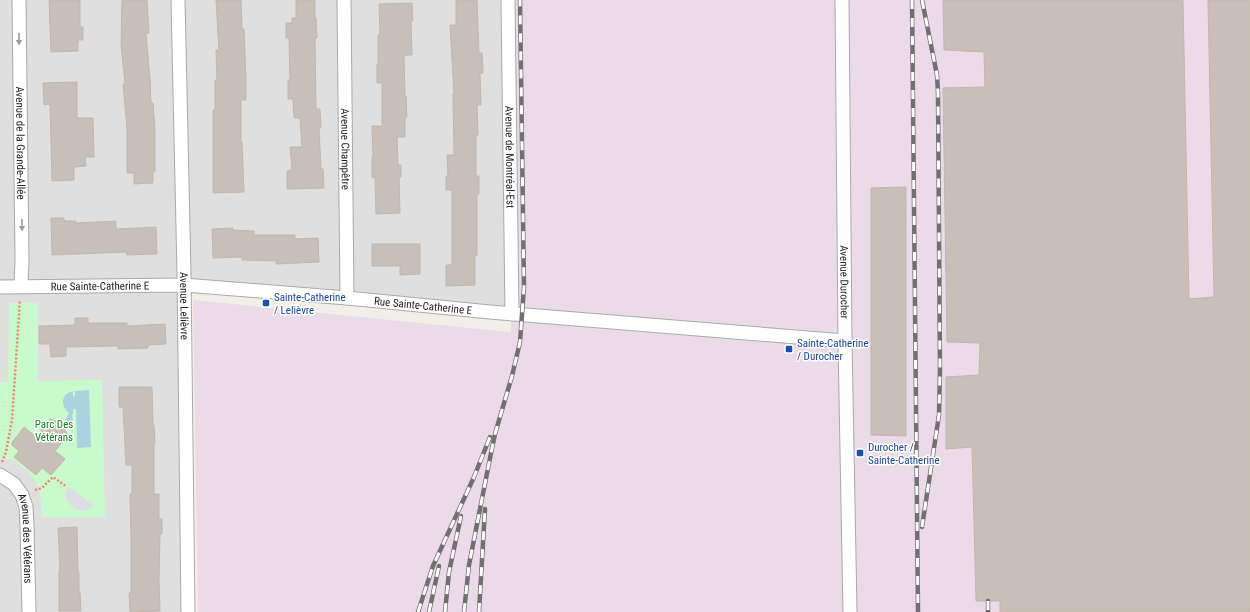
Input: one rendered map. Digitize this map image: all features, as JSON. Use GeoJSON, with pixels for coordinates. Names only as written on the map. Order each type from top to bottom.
{"type":"FeatureCollection","features":[{"type":"Feature","properties":{"kind":"street","name":"Avenue de la Grande-Allée"},"geometry":{"type":"LineString","coordinates":[[19,0],[22,244],[21,286]]}},
{"type":"Feature","properties":{"kind":"street","name":"Avenue Lelièvre"},"geometry":{"type":"LineString","coordinates":[[178,0],[184,286],[188,612]]}},
{"type":"Feature","properties":{"kind":"street","name":"Avenue Champêtre"},"geometry":{"type":"LineString","coordinates":[[344,0],[347,298]]}},
{"type":"Feature","properties":{"kind":"street","name":"Avenue de Montréal-Est"},"geometry":{"type":"LineString","coordinates":[[508,0],[512,314]]}},
{"type":"Feature","properties":{"kind":"street","name":"Avenue Durocher"},"geometry":{"type":"LineString","coordinates":[[842,0],[845,341],[850,612]]}},
{"type":"Feature","properties":{"kind":"street","name":"Rue Sainte-Catherine E"},"geometry":{"type":"LineString","coordinates":[[0,286],[184,286],[347,298],[512,314],[845,341]]}},
{"type":"Feature","properties":{"kind":"street","name":"Avenue des Vétérans"},"geometry":{"type":"LineString","coordinates":[[0,475],[14,484],[22,495],[26,507],[28,612]]}},
{"type":"Feature","properties":{"kind":"path"},"geometry":{"type":"LineString","coordinates":[[0,468],[6,452],[12,420],[21,286]]}},
{"type":"Feature","properties":{"kind":"path"},"geometry":{"type":"LineString","coordinates":[[22,495],[42,488],[53,477],[67,487]]}},
{"type":"Feature","properties":{"kind":"shaded area"},"geometry":{"type":"Polygon","coordinates":[[[0,0],[508,0],[512,314],[184,286],[189,612],[0,612],[0,0]]]}},
{"type":"Feature","properties":{"kind":"shaded area"},"geometry":{"type":"Polygon","coordinates":[[[504,0],[1250,0],[1250,612],[198,612],[193,300],[511,332],[504,0]]]}},
{"type":"Feature","properties":{"kind":"shaded area"},"geometry":{"type":"Polygon","coordinates":[[[68,486],[94,506],[83,511],[72,507],[66,499],[65,494],[68,486]]]}},
{"type":"Feature","properties":{"kind":"green space","name":"Parc Des Vétérans"},"geometry":{"type":"Polygon","coordinates":[[[38,302],[38,381],[102,380],[105,517],[42,517],[40,493],[36,481],[28,472],[13,460],[0,458],[0,382],[8,382],[9,303],[38,302]]]}},
{"type":"Feature","properties":{"kind":"water"},"geometry":{"type":"Polygon","coordinates":[[[89,390],[91,447],[77,448],[76,409],[73,409],[73,423],[65,420],[69,413],[64,407],[63,400],[69,392],[73,391],[73,396],[75,397],[75,391],[89,390]]]}},
{"type":"Feature","properties":{"kind":"building"},"geometry":{"type":"Polygon","coordinates":[[[49,0],[80,0],[80,27],[83,27],[83,40],[78,40],[78,51],[51,52],[49,0]]]}},
{"type":"Feature","properties":{"kind":"building"},"geometry":{"type":"Polygon","coordinates":[[[122,0],[147,0],[149,33],[146,33],[151,103],[153,103],[155,130],[155,172],[153,172],[153,183],[134,184],[134,173],[127,173],[127,128],[123,84],[125,84],[121,44],[122,0]]]}},
{"type":"Feature","properties":{"kind":"building"},"geometry":{"type":"Polygon","coordinates":[[[216,0],[241,0],[246,80],[246,100],[241,100],[241,142],[244,192],[213,193],[213,110],[215,110],[215,80],[217,80],[216,50],[219,50],[216,0]]]}},
{"type":"Feature","properties":{"kind":"building"},"geometry":{"type":"Polygon","coordinates":[[[296,0],[315,0],[317,38],[315,38],[316,109],[320,109],[321,127],[319,128],[321,169],[323,169],[324,188],[287,189],[287,171],[292,170],[290,147],[302,147],[300,118],[294,118],[293,99],[288,99],[288,80],[290,80],[289,38],[286,38],[286,23],[292,23],[292,18],[296,18],[296,0]]]}},
{"type":"Feature","properties":{"kind":"building"},"geometry":{"type":"Polygon","coordinates":[[[456,0],[477,0],[479,53],[482,53],[483,73],[480,73],[481,105],[477,105],[478,135],[476,135],[476,176],[479,176],[479,194],[477,194],[477,255],[475,255],[475,285],[446,286],[446,265],[452,265],[452,190],[446,190],[446,176],[448,176],[447,155],[454,155],[454,94],[450,25],[456,25],[456,0]]]}},
{"type":"Feature","properties":{"kind":"building"},"geometry":{"type":"Polygon","coordinates":[[[943,0],[1183,0],[1189,299],[1214,297],[1208,0],[1250,0],[1250,612],[1000,612],[1000,601],[976,601],[972,447],[946,449],[946,377],[979,375],[980,343],[947,342],[943,88],[985,87],[984,52],[944,50],[943,0]]]}},
{"type":"Feature","properties":{"kind":"building"},"geometry":{"type":"Polygon","coordinates":[[[412,3],[412,55],[404,55],[407,117],[405,117],[405,137],[397,137],[398,165],[401,165],[401,177],[399,177],[400,213],[376,214],[375,177],[372,178],[372,126],[382,126],[382,83],[377,83],[378,35],[380,35],[379,4],[412,3]]]}},
{"type":"Feature","properties":{"kind":"building"},"geometry":{"type":"Polygon","coordinates":[[[77,82],[77,118],[93,118],[94,157],[85,157],[86,166],[74,167],[74,180],[52,181],[50,104],[44,105],[43,83],[77,82]]]}},
{"type":"Feature","properties":{"kind":"building"},"geometry":{"type":"Polygon","coordinates":[[[906,187],[906,436],[871,435],[871,188],[906,187]]]}},
{"type":"Feature","properties":{"kind":"building"},"geometry":{"type":"Polygon","coordinates":[[[51,218],[64,218],[64,221],[76,221],[76,223],[116,221],[116,229],[156,227],[157,254],[127,255],[126,252],[52,255],[51,218]]]}},
{"type":"Feature","properties":{"kind":"building"},"geometry":{"type":"Polygon","coordinates":[[[233,228],[233,230],[254,231],[254,235],[295,235],[295,239],[318,238],[319,262],[276,264],[276,261],[242,260],[242,257],[213,258],[212,229],[233,228]]]}},
{"type":"Feature","properties":{"kind":"building"},"geometry":{"type":"Polygon","coordinates":[[[372,244],[420,244],[420,274],[400,275],[400,266],[372,266],[372,244]]]}},
{"type":"Feature","properties":{"kind":"building"},"geometry":{"type":"Polygon","coordinates":[[[75,318],[88,318],[88,323],[127,323],[127,326],[165,324],[166,344],[148,345],[148,348],[118,349],[118,346],[66,347],[66,356],[51,357],[50,344],[39,344],[39,326],[75,325],[75,318]]]}},
{"type":"Feature","properties":{"kind":"building"},"geometry":{"type":"Polygon","coordinates":[[[119,387],[152,387],[155,444],[154,494],[159,494],[159,519],[162,519],[162,534],[160,534],[159,580],[160,611],[130,612],[130,494],[132,494],[132,465],[126,465],[123,407],[119,407],[119,387]]]}},
{"type":"Feature","properties":{"kind":"building"},"geometry":{"type":"Polygon","coordinates":[[[50,419],[61,423],[68,435],[55,451],[65,459],[51,475],[42,468],[36,475],[14,457],[19,451],[11,444],[24,427],[36,437],[50,419]]]}},
{"type":"Feature","properties":{"kind":"building"},"geometry":{"type":"Polygon","coordinates":[[[77,527],[81,611],[59,611],[60,570],[58,528],[77,527]]]}},
{"type":"Feature","properties":{"kind":"railway"},"geometry":{"type":"LineString","coordinates":[[464,612],[469,565],[491,453],[520,342],[524,287],[520,0]]}},
{"type":"Feature","properties":{"kind":"railway"},"geometry":{"type":"LineString","coordinates":[[912,0],[918,612]]}},
{"type":"Feature","properties":{"kind":"railway"},"geometry":{"type":"LineString","coordinates":[[922,0],[937,75],[938,93],[940,370],[939,415],[922,527]]}},
{"type":"Feature","properties":{"kind":"railway"},"geometry":{"type":"LineString","coordinates":[[418,612],[433,566],[474,477],[490,437]]}},
{"type":"Feature","properties":{"kind":"railway"},"geometry":{"type":"LineString","coordinates":[[479,612],[485,509]]}},
{"type":"Feature","properties":{"kind":"railway"},"geometry":{"type":"LineString","coordinates":[[445,612],[449,572],[461,516]]}},
{"type":"Feature","properties":{"kind":"railway"},"geometry":{"type":"LineString","coordinates":[[429,612],[439,566]]}},
{"type":"Feature","properties":{"kind":"railway"},"geometry":{"type":"LineString","coordinates":[[988,601],[988,612]]}},
{"type":"Feature","properties":{"kind":"place","name":"Sainte-Catherine / Lelièvre"},"geometry":{"type":"Point","coordinates":[266,303]}},
{"type":"Feature","properties":{"kind":"place","name":"Sainte-Catherine / Durocher"},"geometry":{"type":"Point","coordinates":[789,349]}},
{"type":"Feature","properties":{"kind":"place","name":"Durocher / Sainte-Catherine"},"geometry":{"type":"Point","coordinates":[860,453]}}]}
